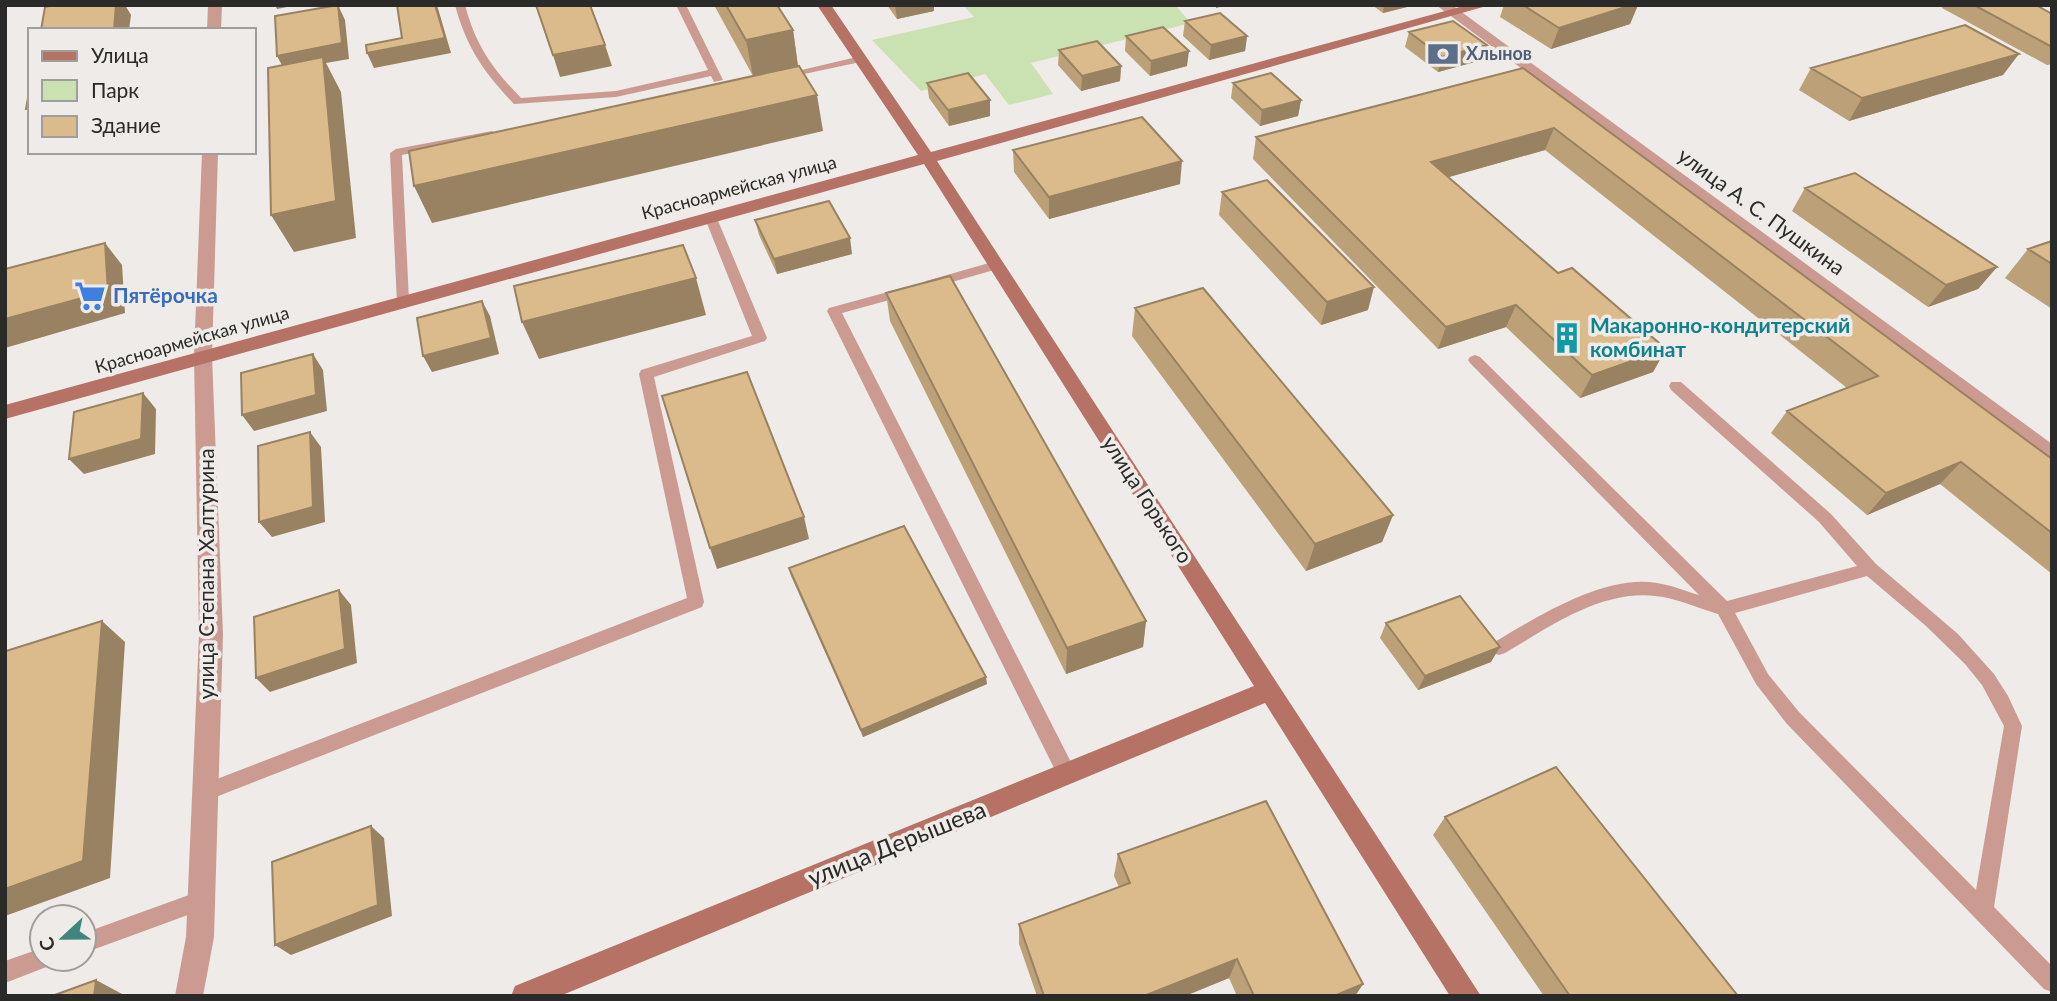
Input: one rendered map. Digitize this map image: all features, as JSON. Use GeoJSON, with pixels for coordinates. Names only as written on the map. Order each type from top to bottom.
{"type":"FeatureCollection","features":[{"type":"Feature","properties":{"kind":"street"},"geometry":{"type":"LineString","coordinates":[[214,28],[215,5]]}},
{"type":"Feature","properties":{"kind":"street","name":"улица Горького"},"geometry":{"type":"LineString","coordinates":[[824,5],[996,265],[1466,996]]}},
{"type":"Feature","properties":{"kind":"street","name":"Красноармейская улица"},"geometry":{"type":"LineString","coordinates":[[5,412],[1448,10],[1483,5]]}},
{"type":"Feature","properties":{"kind":"street","name":"улица А. С. Пушкина"},"geometry":{"type":"LineString","coordinates":[[1448,10],[2052,455]]}},
{"type":"Feature","properties":{"kind":"street","name":"улица Степана Халтурина"},"geometry":{"type":"LineString","coordinates":[[188,996],[200,937],[202,793],[211,634],[203,356],[210,154]]}},
{"type":"Feature","properties":{"kind":"street","name":"улица Дерышева"},"geometry":{"type":"LineString","coordinates":[[525,996],[1269,691]]}},
{"type":"Feature","properties":{"kind":"lane"},"geometry":{"type":"LineString","coordinates":[[460,5],[469,43],[492,75],[517,102],[616,94],[715,72]]}},
{"type":"Feature","properties":{"kind":"lane"},"geometry":{"type":"LineString","coordinates":[[681,5],[715,72],[729,87],[709,91]]}},
{"type":"Feature","properties":{"kind":"lane"},"geometry":{"type":"LineString","coordinates":[[773,78],[861,59]]}},
{"type":"Feature","properties":{"kind":"lane"},"geometry":{"type":"LineString","coordinates":[[402,301],[396,153],[505,131]]}},
{"type":"Feature","properties":{"kind":"lane"},"geometry":{"type":"LineString","coordinates":[[202,793],[696,602],[646,374],[760,338],[710,216]]}},
{"type":"Feature","properties":{"kind":"lane"},"geometry":{"type":"LineString","coordinates":[[996,265],[834,311],[1067,774]]}},
{"type":"Feature","properties":{"kind":"lane"},"geometry":{"type":"LineString","coordinates":[[1475,360],[1724,609],[1762,680],[1793,718],[2052,981]]}},
{"type":"Feature","properties":{"kind":"lane"},"geometry":{"type":"LineString","coordinates":[[1676,386],[1825,518],[1870,569],[1978,665],[2003,699],[2013,726],[1983,911]]}},
{"type":"Feature","properties":{"kind":"lane"},"geometry":{"type":"LineString","coordinates":[[1499,648],[1571,606],[1625,590],[1656,589],[1724,609],[1870,569]]}},
{"type":"Feature","properties":{"kind":"lane"},"geometry":{"type":"LineString","coordinates":[[98,938],[200,901]]}},
{"type":"Feature","properties":{"kind":"lane"},"geometry":{"type":"LineString","coordinates":[[5,972],[28,964]]}},
{"type":"Feature","properties":{"kind":"green space"},"geometry":{"type":"Polygon","coordinates":[[[963,5],[1175,5],[1191,23],[1031,63],[1053,94],[1009,105],[985,74],[921,91],[872,40],[974,17],[963,5]]]}},
{"type":"Feature","properties":{"kind":"building"},"geometry":{"type":"Polygon","coordinates":[[[116,5],[114,28],[41,28],[45,7],[116,5]]]}},
{"type":"Feature","properties":{"kind":"building"},"geometry":{"type":"Polygon","coordinates":[[[338,5],[342,43],[277,56],[275,16],[338,5]]]}},
{"type":"Feature","properties":{"kind":"building"},"geometry":{"type":"Polygon","coordinates":[[[397,5],[435,5],[445,38],[367,53],[366,45],[402,38],[397,5]]]}},
{"type":"Feature","properties":{"kind":"building"},"geometry":{"type":"Polygon","coordinates":[[[536,5],[590,5],[605,45],[553,55],[536,5]]]}},
{"type":"Feature","properties":{"kind":"building"},"geometry":{"type":"Polygon","coordinates":[[[726,5],[777,5],[793,30],[746,40],[726,5]]]}},
{"type":"Feature","properties":{"kind":"building"},"geometry":{"type":"Polygon","coordinates":[[[1523,5],[1632,5],[1559,28],[1523,5]]]}},
{"type":"Feature","properties":{"kind":"building"},"geometry":{"type":"Polygon","coordinates":[[[1974,5],[2036,5],[2052,14],[2052,47],[1974,5]]]}},
{"type":"Feature","properties":{"kind":"building"},"geometry":{"type":"Polygon","coordinates":[[[1220,13],[1247,36],[1211,45],[1185,21],[1220,13]]]}},
{"type":"Feature","properties":{"kind":"building"},"geometry":{"type":"Polygon","coordinates":[[[1453,21],[1487,45],[1442,57],[1409,32],[1453,21]]]}},
{"type":"Feature","properties":{"kind":"building"},"geometry":{"type":"Polygon","coordinates":[[[1965,25],[2019,54],[1862,98],[1811,68],[1965,25]]]}},
{"type":"Feature","properties":{"kind":"building"},"geometry":{"type":"Polygon","coordinates":[[[1163,27],[1189,51],[1151,61],[1126,36],[1163,27]]]}},
{"type":"Feature","properties":{"kind":"building"},"geometry":{"type":"Polygon","coordinates":[[[1097,41],[1121,66],[1082,76],[1059,50],[1097,41]]]}},
{"type":"Feature","properties":{"kind":"building"},"geometry":{"type":"Polygon","coordinates":[[[323,57],[336,201],[271,215],[268,68],[323,57]]]}},
{"type":"Feature","properties":{"kind":"building"},"geometry":{"type":"Polygon","coordinates":[[[799,66],[817,95],[414,186],[409,151],[799,66]]]}},
{"type":"Feature","properties":{"kind":"building","name":"Макаронно-кондитерский комбинат"},"geometry":{"type":"Polygon","coordinates":[[[1523,68],[2052,459],[2052,533],[1961,462],[1886,493],[1787,411],[1878,376],[1554,128],[1431,162],[1558,273],[1572,268],[1666,349],[1592,375],[1516,305],[1446,327],[1256,137],[1523,68]]]}},
{"type":"Feature","properties":{"kind":"building"},"geometry":{"type":"Polygon","coordinates":[[[968,73],[990,100],[948,110],[927,83],[968,73]]]}},
{"type":"Feature","properties":{"kind":"building"},"geometry":{"type":"Polygon","coordinates":[[[1271,73],[1301,100],[1262,110],[1233,83],[1271,73]]]}},
{"type":"Feature","properties":{"kind":"building"},"geometry":{"type":"Polygon","coordinates":[[[1142,117],[1182,161],[1049,197],[1013,150],[1142,117]]]}},
{"type":"Feature","properties":{"kind":"building"},"geometry":{"type":"Polygon","coordinates":[[[1855,173],[1997,267],[1946,285],[1805,188],[1855,173]]]}},
{"type":"Feature","properties":{"kind":"building"},"geometry":{"type":"Polygon","coordinates":[[[1267,180],[1374,287],[1327,302],[1222,192],[1267,180]]]}},
{"type":"Feature","properties":{"kind":"building"},"geometry":{"type":"Polygon","coordinates":[[[829,201],[850,238],[774,259],[755,220],[829,201]]]}},
{"type":"Feature","properties":{"kind":"building"},"geometry":{"type":"Polygon","coordinates":[[[2052,241],[2052,264],[2028,249],[2052,241]]]}},
{"type":"Feature","properties":{"kind":"building"},"geometry":{"type":"Polygon","coordinates":[[[105,243],[108,291],[5,319],[5,269],[105,243]]]}},
{"type":"Feature","properties":{"kind":"building"},"geometry":{"type":"Polygon","coordinates":[[[683,245],[696,278],[522,322],[514,286],[683,245]]]}},
{"type":"Feature","properties":{"kind":"building"},"geometry":{"type":"Polygon","coordinates":[[[950,276],[1146,621],[1067,648],[886,293],[950,276]]]}},
{"type":"Feature","properties":{"kind":"building"},"geometry":{"type":"Polygon","coordinates":[[[1203,288],[1393,515],[1315,544],[1135,308],[1203,288]]]}},
{"type":"Feature","properties":{"kind":"building"},"geometry":{"type":"Polygon","coordinates":[[[482,301],[491,338],[423,356],[417,318],[482,301]]]}},
{"type":"Feature","properties":{"kind":"building"},"geometry":{"type":"Polygon","coordinates":[[[313,354],[316,395],[242,415],[241,373],[313,354]]]}},
{"type":"Feature","properties":{"kind":"building"},"geometry":{"type":"Polygon","coordinates":[[[747,372],[804,517],[710,548],[662,396],[747,372]]]}},
{"type":"Feature","properties":{"kind":"building"},"geometry":{"type":"Polygon","coordinates":[[[143,393],[141,439],[69,459],[74,412],[143,393]]]}},
{"type":"Feature","properties":{"kind":"building"},"geometry":{"type":"Polygon","coordinates":[[[310,432],[313,507],[259,522],[258,446],[310,432]]]}},
{"type":"Feature","properties":{"kind":"building"},"geometry":{"type":"Polygon","coordinates":[[[904,526],[986,677],[861,730],[789,568],[904,526]]]}},
{"type":"Feature","properties":{"kind":"building"},"geometry":{"type":"Polygon","coordinates":[[[339,590],[345,649],[256,678],[254,617],[339,590]]]}},
{"type":"Feature","properties":{"kind":"building"},"geometry":{"type":"Polygon","coordinates":[[[1460,596],[1500,647],[1425,676],[1386,623],[1460,596]]]}},
{"type":"Feature","properties":{"kind":"building"},"geometry":{"type":"Polygon","coordinates":[[[102,621],[83,861],[5,889],[6,651],[102,621]]]}},
{"type":"Feature","properties":{"kind":"building"},"geometry":{"type":"Polygon","coordinates":[[[1556,767],[1738,996],[1570,996],[1445,817],[1556,767]]]}},
{"type":"Feature","properties":{"kind":"building"},"geometry":{"type":"Polygon","coordinates":[[[1266,801],[1363,984],[1334,996],[1254,996],[1237,959],[1144,996],[1044,996],[1019,924],[1130,883],[1118,854],[1266,801]]]}},
{"type":"Feature","properties":{"kind":"building"},"geometry":{"type":"Polygon","coordinates":[[[371,826],[378,905],[275,945],[272,862],[371,826]]]}},
{"type":"Feature","properties":{"kind":"building"},"geometry":{"type":"Polygon","coordinates":[[[96,980],[94,996],[52,996],[96,980]]]}},
{"type":"Feature","properties":{"kind":"place","name":"Хлынов"},"geometry":{"type":"Point","coordinates":[1443,54]}},
{"type":"Feature","properties":{"kind":"place","name":"Пятёрочка"},"geometry":{"type":"Point","coordinates":[90,296]}},
{"type":"Feature","properties":{"kind":"place","name":"Макаронно-кондитерский комбинат"},"geometry":{"type":"Point","coordinates":[1567,338]}}]}
